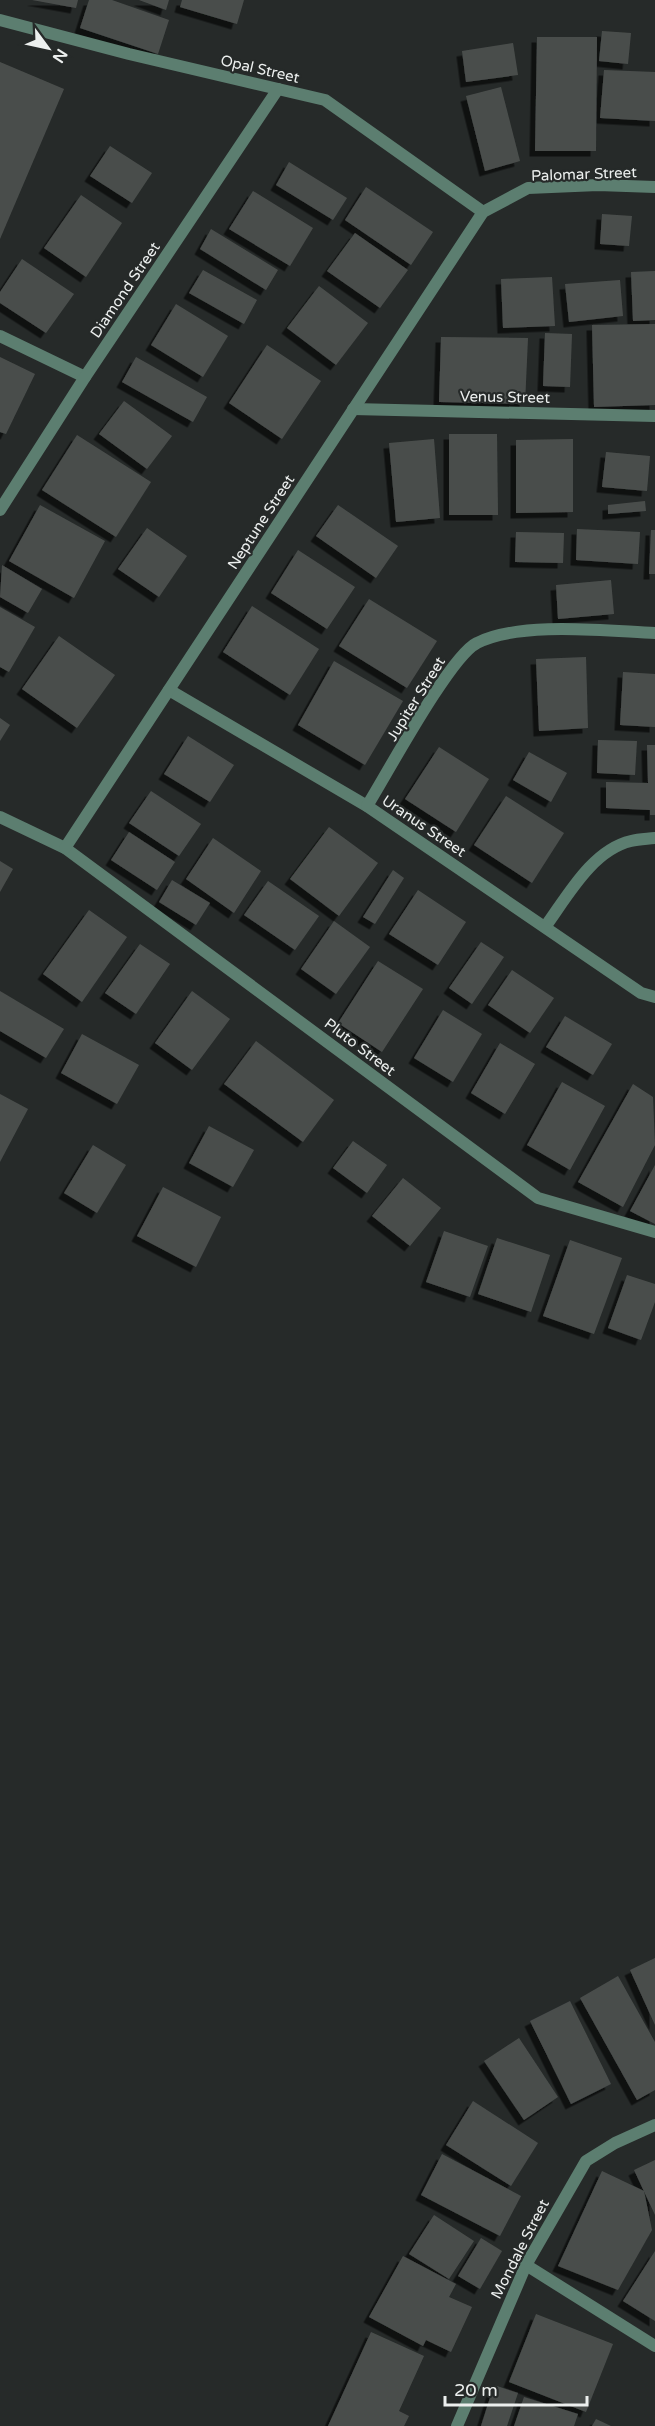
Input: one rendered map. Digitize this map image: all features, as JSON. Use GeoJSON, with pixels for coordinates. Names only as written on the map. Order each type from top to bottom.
{"type":"FeatureCollection","features":[{"type":"Feature","properties":{"kind":"street","name":"Opal Street"},"geometry":{"type":"LineString","coordinates":[[0,20],[129,54],[325,100],[483,212]]}},
{"type":"Feature","properties":{"kind":"street","name":"Diamond Street"},"geometry":{"type":"LineString","coordinates":[[0,510],[85,377],[278,89]]}},
{"type":"Feature","properties":{"kind":"street","name":"Palomar Street"},"geometry":{"type":"LineString","coordinates":[[483,212],[528,188],[655,187]]}},
{"type":"Feature","properties":{"kind":"street","name":"Neptune Street"},"geometry":{"type":"LineString","coordinates":[[65,848],[483,212]]}},
{"type":"Feature","properties":{"kind":"street"},"geometry":{"type":"LineString","coordinates":[[0,336],[85,377]]}},
{"type":"Feature","properties":{"kind":"street","name":"Venus Street"},"geometry":{"type":"LineString","coordinates":[[353,409],[655,416]]}},
{"type":"Feature","properties":{"kind":"street","name":"Jupiter Street"},"geometry":{"type":"LineString","coordinates":[[367,806],[453,665],[476,643],[508,634],[550,629],[655,633]]}},
{"type":"Feature","properties":{"kind":"street","name":"Uranus Street"},"geometry":{"type":"LineString","coordinates":[[169,690],[367,806],[641,993],[655,997]]}},
{"type":"Feature","properties":{"kind":"street","name":"Pluto Street"},"geometry":{"type":"LineString","coordinates":[[0,817],[65,848],[538,1198],[655,1232]]}},
{"type":"Feature","properties":{"kind":"street"},"geometry":{"type":"LineString","coordinates":[[545,927],[581,878],[604,854],[629,841],[655,838]]}},
{"type":"Feature","properties":{"kind":"street","name":"Mondale Street"},"geometry":{"type":"LineString","coordinates":[[457,2426],[526,2265],[586,2161],[615,2143],[655,2125]]}},
{"type":"Feature","properties":{"kind":"street"},"geometry":{"type":"LineString","coordinates":[[526,2265],[655,2346]]}},
{"type":"Feature","properties":{"kind":"building"},"geometry":{"type":"Polygon","coordinates":[[[32,0],[78,0],[76,8],[32,0]]]}},
{"type":"Feature","properties":{"kind":"building"},"geometry":{"type":"Polygon","coordinates":[[[89,0],[112,0],[169,20],[158,54],[80,28],[89,0]]]}},
{"type":"Feature","properties":{"kind":"building"},"geometry":{"type":"Polygon","coordinates":[[[139,0],[169,0],[166,10],[139,0]]]}},
{"type":"Feature","properties":{"kind":"building"},"geometry":{"type":"Polygon","coordinates":[[[182,0],[244,0],[237,24],[180,7],[182,0]]]}},
{"type":"Feature","properties":{"kind":"building"},"geometry":{"type":"Polygon","coordinates":[[[602,31],[631,33],[628,64],[599,61],[602,31]]]}},
{"type":"Feature","properties":{"kind":"building"},"geometry":{"type":"Polygon","coordinates":[[[537,37],[597,37],[596,151],[535,151],[537,37]]]}},
{"type":"Feature","properties":{"kind":"building"},"geometry":{"type":"Polygon","coordinates":[[[513,43],[518,75],[466,82],[462,51],[513,43]]]}},
{"type":"Feature","properties":{"kind":"building"},"geometry":{"type":"Polygon","coordinates":[[[0,62],[64,89],[0,239],[0,62]]]}},
{"type":"Feature","properties":{"kind":"building"},"geometry":{"type":"Polygon","coordinates":[[[604,70],[655,72],[655,121],[600,118],[604,70]]]}},
{"type":"Feature","properties":{"kind":"building"},"geometry":{"type":"Polygon","coordinates":[[[501,87],[520,161],[485,171],[466,96],[501,87]]]}},
{"type":"Feature","properties":{"kind":"building"},"geometry":{"type":"Polygon","coordinates":[[[110,146],[152,173],[132,203],[90,176],[110,146]]]}},
{"type":"Feature","properties":{"kind":"building"},"geometry":{"type":"Polygon","coordinates":[[[289,162],[347,198],[333,220],[276,185],[289,162]]]}},
{"type":"Feature","properties":{"kind":"building"},"geometry":{"type":"Polygon","coordinates":[[[366,187],[433,232],[411,265],[345,220],[366,187]]]}},
{"type":"Feature","properties":{"kind":"building"},"geometry":{"type":"Polygon","coordinates":[[[253,191],[313,228],[290,266],[229,229],[253,191]]]}},
{"type":"Feature","properties":{"kind":"building"},"geometry":{"type":"Polygon","coordinates":[[[81,195],[122,223],[86,277],[44,248],[81,195]]]}},
{"type":"Feature","properties":{"kind":"building"},"geometry":{"type":"Polygon","coordinates":[[[602,214],[632,216],[629,246],[600,244],[602,214]]]}},
{"type":"Feature","properties":{"kind":"building"},"geometry":{"type":"Polygon","coordinates":[[[211,229],[278,270],[266,290],[200,249],[211,229]]]}},
{"type":"Feature","properties":{"kind":"building"},"geometry":{"type":"Polygon","coordinates":[[[355,233],[408,270],[380,308],[327,271],[355,233]]]}},
{"type":"Feature","properties":{"kind":"building"},"geometry":{"type":"Polygon","coordinates":[[[22,259],[74,294],[46,333],[0,303],[0,292],[22,259]]]}},
{"type":"Feature","properties":{"kind":"building"},"geometry":{"type":"Polygon","coordinates":[[[203,270],[257,300],[244,324],[189,293],[203,270]]]}},
{"type":"Feature","properties":{"kind":"building"},"geometry":{"type":"Polygon","coordinates":[[[655,271],[655,320],[633,321],[631,272],[655,271]]]}},
{"type":"Feature","properties":{"kind":"building"},"geometry":{"type":"Polygon","coordinates":[[[552,277],[555,326],[503,328],[501,279],[552,277]]]}},
{"type":"Feature","properties":{"kind":"building"},"geometry":{"type":"Polygon","coordinates":[[[620,280],[623,316],[569,322],[565,284],[620,280]]]}},
{"type":"Feature","properties":{"kind":"building"},"geometry":{"type":"Polygon","coordinates":[[[319,286],[368,323],[336,365],[287,328],[319,286]]]}},
{"type":"Feature","properties":{"kind":"building"},"geometry":{"type":"Polygon","coordinates":[[[176,304],[228,336],[203,377],[151,345],[176,304]]]}},
{"type":"Feature","properties":{"kind":"building"},"geometry":{"type":"Polygon","coordinates":[[[655,324],[655,405],[594,407],[592,325],[655,324]]]}},
{"type":"Feature","properties":{"kind":"building"},"geometry":{"type":"Polygon","coordinates":[[[545,333],[572,334],[570,387],[543,386],[545,333]]]}},
{"type":"Feature","properties":{"kind":"building"},"geometry":{"type":"Polygon","coordinates":[[[441,337],[528,338],[525,404],[439,402],[441,337]]]}},
{"type":"Feature","properties":{"kind":"building"},"geometry":{"type":"Polygon","coordinates":[[[267,345],[321,381],[282,439],[229,403],[267,345]]]}},
{"type":"Feature","properties":{"kind":"building"},"geometry":{"type":"Polygon","coordinates":[[[0,357],[35,374],[6,434],[0,432],[0,357]]]}},
{"type":"Feature","properties":{"kind":"building"},"geometry":{"type":"Polygon","coordinates":[[[136,357],[207,397],[193,422],[122,382],[136,357]]]}},
{"type":"Feature","properties":{"kind":"building"},"geometry":{"type":"Polygon","coordinates":[[[124,401],[172,436],[147,469],[99,434],[124,401]]]}},
{"type":"Feature","properties":{"kind":"building"},"geometry":{"type":"Polygon","coordinates":[[[449,434],[497,434],[498,515],[449,515],[449,434]]]}},
{"type":"Feature","properties":{"kind":"building"},"geometry":{"type":"Polygon","coordinates":[[[77,435],[151,482],[116,537],[42,490],[77,435]]]}},
{"type":"Feature","properties":{"kind":"building"},"geometry":{"type":"Polygon","coordinates":[[[434,439],[440,518],[396,522],[389,443],[434,439]]]}},
{"type":"Feature","properties":{"kind":"building"},"geometry":{"type":"Polygon","coordinates":[[[573,439],[573,512],[516,513],[516,440],[573,439]]]}},
{"type":"Feature","properties":{"kind":"building"},"geometry":{"type":"Polygon","coordinates":[[[606,452],[650,456],[647,491],[602,487],[606,452]]]}},
{"type":"Feature","properties":{"kind":"building"},"geometry":{"type":"Polygon","coordinates":[[[645,501],[646,511],[608,514],[608,505],[645,501]]]}},
{"type":"Feature","properties":{"kind":"building"},"geometry":{"type":"Polygon","coordinates":[[[40,505],[105,541],[74,598],[9,561],[40,505]]]}},
{"type":"Feature","properties":{"kind":"building"},"geometry":{"type":"Polygon","coordinates":[[[338,505],[398,546],[376,578],[316,536],[338,505]]]}},
{"type":"Feature","properties":{"kind":"building"},"geometry":{"type":"Polygon","coordinates":[[[147,528],[187,556],[159,597],[118,569],[147,528]]]}},
{"type":"Feature","properties":{"kind":"building"},"geometry":{"type":"Polygon","coordinates":[[[577,529],[640,532],[638,564],[576,560],[577,529]]]}},
{"type":"Feature","properties":{"kind":"building"},"geometry":{"type":"Polygon","coordinates":[[[651,530],[655,530],[655,574],[649,574],[651,530]]]}},
{"type":"Feature","properties":{"kind":"building"},"geometry":{"type":"Polygon","coordinates":[[[516,532],[564,533],[563,563],[515,562],[516,532]]]}},
{"type":"Feature","properties":{"kind":"building"},"geometry":{"type":"Polygon","coordinates":[[[298,550],[355,587],[327,629],[271,593],[298,550]]]}},
{"type":"Feature","properties":{"kind":"building"},"geometry":{"type":"Polygon","coordinates":[[[2,565],[42,589],[28,613],[0,597],[2,565]]]}},
{"type":"Feature","properties":{"kind":"building"},"geometry":{"type":"Polygon","coordinates":[[[611,580],[614,614],[558,619],[556,585],[611,580]]]}},
{"type":"Feature","properties":{"kind":"building"},"geometry":{"type":"Polygon","coordinates":[[[369,599],[437,641],[407,688],[339,646],[369,599]]]}},
{"type":"Feature","properties":{"kind":"building"},"geometry":{"type":"Polygon","coordinates":[[[252,606],[319,649],[290,695],[223,652],[252,606]]]}},
{"type":"Feature","properties":{"kind":"building"},"geometry":{"type":"Polygon","coordinates":[[[0,607],[35,627],[9,672],[0,667],[0,607]]]}},
{"type":"Feature","properties":{"kind":"building"},"geometry":{"type":"Polygon","coordinates":[[[59,636],[115,675],[77,728],[22,689],[59,636]]]}},
{"type":"Feature","properties":{"kind":"building"},"geometry":{"type":"Polygon","coordinates":[[[586,657],[588,728],[539,731],[536,659],[586,657]]]}},
{"type":"Feature","properties":{"kind":"building"},"geometry":{"type":"Polygon","coordinates":[[[334,661],[403,701],[365,765],[298,725],[334,661]]]}},
{"type":"Feature","properties":{"kind":"building"},"geometry":{"type":"Polygon","coordinates":[[[623,672],[655,674],[655,727],[620,725],[623,672]]]}},
{"type":"Feature","properties":{"kind":"building"},"geometry":{"type":"Polygon","coordinates":[[[0,718],[10,725],[0,741],[0,718]]]}},
{"type":"Feature","properties":{"kind":"building"},"geometry":{"type":"Polygon","coordinates":[[[188,736],[234,765],[210,802],[164,774],[188,736]]]}},
{"type":"Feature","properties":{"kind":"building"},"geometry":{"type":"Polygon","coordinates":[[[598,740],[637,741],[635,775],[597,773],[598,740]]]}},
{"type":"Feature","properties":{"kind":"building"},"geometry":{"type":"Polygon","coordinates":[[[647,745],[655,745],[655,815],[650,815],[650,810],[606,808],[606,782],[648,783],[647,745]]]}},
{"type":"Feature","properties":{"kind":"building"},"geometry":{"type":"Polygon","coordinates":[[[439,747],[489,779],[456,832],[405,799],[439,747]]]}},
{"type":"Feature","properties":{"kind":"building"},"geometry":{"type":"Polygon","coordinates":[[[529,752],[567,773],[551,802],[513,780],[529,752]]]}},
{"type":"Feature","properties":{"kind":"building"},"geometry":{"type":"Polygon","coordinates":[[[151,791],[201,824],[179,856],[129,823],[151,791]]]}},
{"type":"Feature","properties":{"kind":"building"},"geometry":{"type":"Polygon","coordinates":[[[506,796],[564,833],[532,883],[474,845],[506,796]]]}},
{"type":"Feature","properties":{"kind":"building"},"geometry":{"type":"Polygon","coordinates":[[[329,827],[378,863],[339,916],[290,879],[329,827]]]}},
{"type":"Feature","properties":{"kind":"building"},"geometry":{"type":"Polygon","coordinates":[[[129,832],[175,862],[157,890],[111,860],[129,832]]]}},
{"type":"Feature","properties":{"kind":"building"},"geometry":{"type":"Polygon","coordinates":[[[213,838],[261,871],[234,913],[186,879],[213,838]]]}},
{"type":"Feature","properties":{"kind":"building"},"geometry":{"type":"Polygon","coordinates":[[[0,861],[13,869],[0,892],[0,861]]]}},
{"type":"Feature","properties":{"kind":"building"},"geometry":{"type":"Polygon","coordinates":[[[393,870],[404,878],[375,924],[363,917],[393,870]]]}},
{"type":"Feature","properties":{"kind":"building"},"geometry":{"type":"Polygon","coordinates":[[[172,880],[210,903],[196,925],[159,902],[172,880]]]}},
{"type":"Feature","properties":{"kind":"building"},"geometry":{"type":"Polygon","coordinates":[[[268,881],[319,916],[295,950],[244,915],[268,881]]]}},
{"type":"Feature","properties":{"kind":"building"},"geometry":{"type":"Polygon","coordinates":[[[418,890],[466,922],[438,965],[389,934],[418,890]]]}},
{"type":"Feature","properties":{"kind":"building"},"geometry":{"type":"Polygon","coordinates":[[[89,910],[127,937],[82,1002],[43,974],[89,910]]]}},
{"type":"Feature","properties":{"kind":"building"},"geometry":{"type":"Polygon","coordinates":[[[334,921],[370,947],[336,994],[301,969],[334,921]]]}},
{"type":"Feature","properties":{"kind":"building"},"geometry":{"type":"Polygon","coordinates":[[[481,942],[504,957],[472,1004],[449,988],[481,942]]]}},
{"type":"Feature","properties":{"kind":"building"},"geometry":{"type":"Polygon","coordinates":[[[140,944],[170,964],[136,1014],[105,993],[140,944]]]}},
{"type":"Feature","properties":{"kind":"building"},"geometry":{"type":"Polygon","coordinates":[[[378,961],[423,989],[382,1052],[338,1023],[378,961]]]}},
{"type":"Feature","properties":{"kind":"building"},"geometry":{"type":"Polygon","coordinates":[[[512,970],[554,998],[530,1033],[488,1005],[512,970]]]}},
{"type":"Feature","properties":{"kind":"building"},"geometry":{"type":"Polygon","coordinates":[[[0,991],[64,1029],[46,1058],[0,1031],[0,991]]]}},
{"type":"Feature","properties":{"kind":"building"},"geometry":{"type":"Polygon","coordinates":[[[192,991],[230,1019],[192,1070],[155,1043],[192,991]]]}},
{"type":"Feature","properties":{"kind":"building"},"geometry":{"type":"Polygon","coordinates":[[[443,1010],[482,1034],[453,1082],[414,1058],[443,1010]]]}},
{"type":"Feature","properties":{"kind":"building"},"geometry":{"type":"Polygon","coordinates":[[[565,1016],[612,1044],[593,1075],[546,1047],[565,1016]]]}},
{"type":"Feature","properties":{"kind":"building"},"geometry":{"type":"Polygon","coordinates":[[[82,1034],[139,1065],[117,1104],[61,1073],[82,1034]]]}},
{"type":"Feature","properties":{"kind":"building"},"geometry":{"type":"Polygon","coordinates":[[[256,1041],[334,1100],[303,1142],[224,1084],[256,1041]]]}},
{"type":"Feature","properties":{"kind":"building"},"geometry":{"type":"Polygon","coordinates":[[[500,1043],[535,1064],[505,1114],[471,1093],[500,1043]]]}},
{"type":"Feature","properties":{"kind":"building"},"geometry":{"type":"Polygon","coordinates":[[[562,1082],[605,1106],[570,1170],[527,1145],[562,1082]]]}},
{"type":"Feature","properties":{"kind":"building"},"geometry":{"type":"Polygon","coordinates":[[[633,1084],[653,1097],[655,1145],[623,1207],[578,1182],[633,1084]]]}},
{"type":"Feature","properties":{"kind":"building"},"geometry":{"type":"Polygon","coordinates":[[[0,1094],[28,1109],[0,1162],[0,1094]]]}},
{"type":"Feature","properties":{"kind":"building"},"geometry":{"type":"Polygon","coordinates":[[[209,1126],[254,1150],[233,1187],[189,1163],[209,1126]]]}},
{"type":"Feature","properties":{"kind":"building"},"geometry":{"type":"Polygon","coordinates":[[[353,1141],[387,1165],[367,1193],[333,1168],[353,1141]]]}},
{"type":"Feature","properties":{"kind":"building"},"geometry":{"type":"Polygon","coordinates":[[[93,1145],[126,1165],[97,1213],[64,1193],[93,1145]]]}},
{"type":"Feature","properties":{"kind":"building"},"geometry":{"type":"Polygon","coordinates":[[[655,1165],[655,1224],[630,1211],[655,1165]]]}},
{"type":"Feature","properties":{"kind":"building"},"geometry":{"type":"Polygon","coordinates":[[[403,1178],[441,1208],[410,1246],[372,1216],[403,1178]]]}},
{"type":"Feature","properties":{"kind":"building"},"geometry":{"type":"Polygon","coordinates":[[[163,1187],[221,1217],[196,1267],[137,1236],[163,1187]]]}},
{"type":"Feature","properties":{"kind":"building"},"geometry":{"type":"Polygon","coordinates":[[[444,1231],[488,1246],[470,1297],[426,1282],[444,1231]]]}},
{"type":"Feature","properties":{"kind":"building"},"geometry":{"type":"Polygon","coordinates":[[[497,1238],[550,1255],[531,1312],[478,1294],[497,1238]]]}},
{"type":"Feature","properties":{"kind":"building"},"geometry":{"type":"Polygon","coordinates":[[[570,1240],[622,1258],[594,1334],[543,1316],[570,1240]]]}},
{"type":"Feature","properties":{"kind":"building"},"geometry":{"type":"Polygon","coordinates":[[[627,1275],[655,1284],[655,1302],[641,1340],[608,1328],[627,1275]]]}},
{"type":"Feature","properties":{"kind":"building"},"geometry":{"type":"Polygon","coordinates":[[[655,1958],[655,2025],[630,1970],[655,1958]]]}},
{"type":"Feature","properties":{"kind":"building"},"geometry":{"type":"Polygon","coordinates":[[[618,1976],[655,2042],[655,2090],[637,2100],[580,1998],[618,1976]]]}},
{"type":"Feature","properties":{"kind":"building"},"geometry":{"type":"Polygon","coordinates":[[[570,2001],[611,2084],[571,2104],[530,2021],[570,2001]]]}},
{"type":"Feature","properties":{"kind":"building"},"geometry":{"type":"Polygon","coordinates":[[[519,2038],[558,2097],[524,2120],[484,2061],[519,2038]]]}},
{"type":"Feature","properties":{"kind":"building"},"geometry":{"type":"Polygon","coordinates":[[[473,2101],[538,2143],[511,2186],[446,2145],[473,2101]]]}},
{"type":"Feature","properties":{"kind":"building"},"geometry":{"type":"Polygon","coordinates":[[[442,2154],[521,2196],[500,2236],[421,2195],[442,2154]]]}},
{"type":"Feature","properties":{"kind":"building"},"geometry":{"type":"Polygon","coordinates":[[[655,2160],[655,2215],[634,2170],[655,2160]]]}},
{"type":"Feature","properties":{"kind":"building"},"geometry":{"type":"Polygon","coordinates":[[[602,2171],[644,2191],[652,2230],[618,2290],[558,2266],[602,2171]]]}},
{"type":"Feature","properties":{"kind":"building"},"geometry":{"type":"Polygon","coordinates":[[[434,2215],[474,2241],[449,2279],[409,2254],[434,2215]]]}},
{"type":"Feature","properties":{"kind":"building"},"geometry":{"type":"Polygon","coordinates":[[[481,2238],[502,2251],[480,2289],[458,2276],[481,2238]]]}},
{"type":"Feature","properties":{"kind":"building"},"geometry":{"type":"Polygon","coordinates":[[[655,2251],[655,2321],[623,2301],[655,2251]]]}},
{"type":"Feature","properties":{"kind":"building"},"geometry":{"type":"Polygon","coordinates":[[[403,2256],[456,2284],[449,2297],[472,2307],[451,2352],[426,2340],[423,2346],[369,2317],[403,2256]]]}},
{"type":"Feature","properties":{"kind":"building"},"geometry":{"type":"Polygon","coordinates":[[[536,2314],[613,2344],[586,2412],[509,2382],[536,2314]]]}},
{"type":"Feature","properties":{"kind":"building"},"geometry":{"type":"Polygon","coordinates":[[[371,2332],[424,2356],[399,2411],[409,2416],[404,2426],[328,2426],[371,2332]]]}},
{"type":"Feature","properties":{"kind":"building"},"geometry":{"type":"Polygon","coordinates":[[[494,2385],[518,2393],[507,2426],[481,2426],[494,2385]]]}},
{"type":"Feature","properties":{"kind":"building"},"geometry":{"type":"Polygon","coordinates":[[[524,2397],[578,2414],[574,2426],[514,2426],[524,2397]]]}},
{"type":"Feature","properties":{"kind":"building"},"geometry":{"type":"Polygon","coordinates":[[[596,2419],[611,2426],[592,2426],[596,2419]]]}}]}
